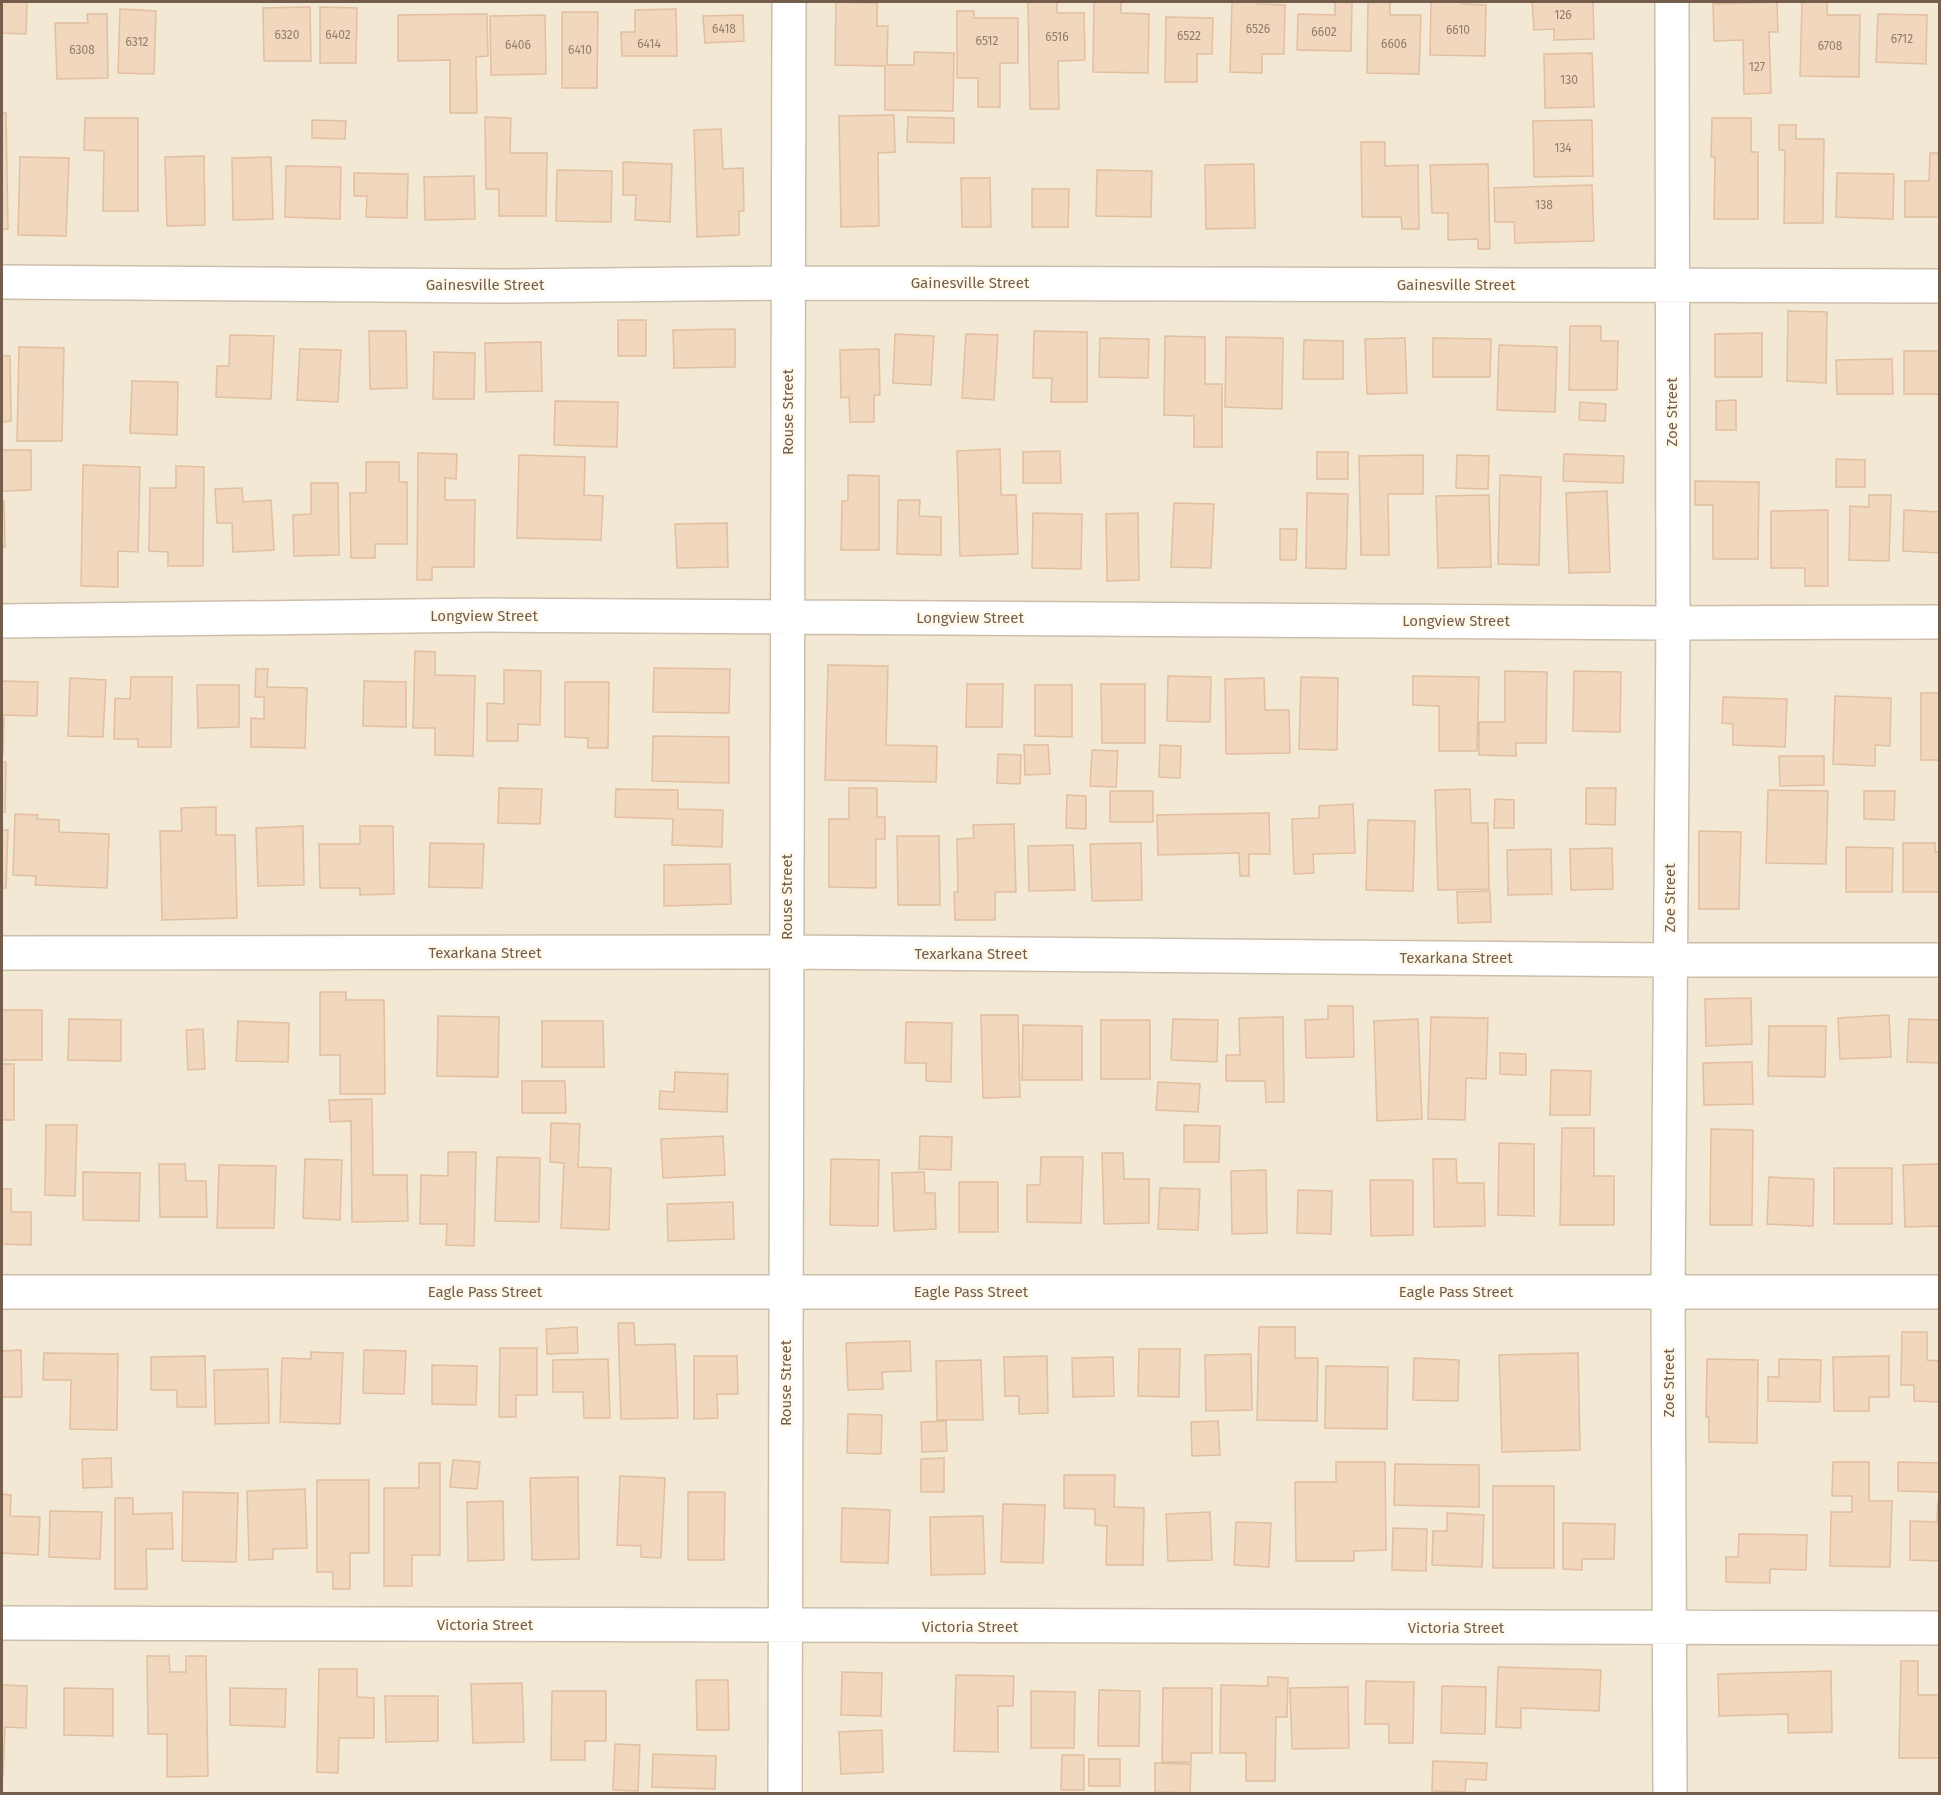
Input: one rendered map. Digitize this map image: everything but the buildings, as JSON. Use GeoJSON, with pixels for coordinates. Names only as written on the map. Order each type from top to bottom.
{"type":"FeatureCollection","features":[{"type":"Feature","properties":{"kind":"street","name":"Rouse Street"},"geometry":{"type":"LineString","coordinates":[[785,1794],[789,2]]}},
{"type":"Feature","properties":{"kind":"street","name":"Zoe Street"},"geometry":{"type":"LineString","coordinates":[[1670,1794],[1668,1292],[1672,623],[1672,2]]}},
{"type":"Feature","properties":{"kind":"street","name":"Gainesville Street"},"geometry":{"type":"LineString","coordinates":[[2,282],[487,286],[789,283],[1940,286]]}},
{"type":"Feature","properties":{"kind":"street","name":"Longview Street"},"geometry":{"type":"LineString","coordinates":[[2,621],[489,615],[1672,623],[1940,622]]}},
{"type":"Feature","properties":{"kind":"street","name":"Texarkana Street"},"geometry":{"type":"LineString","coordinates":[[2,953],[787,952],[1670,960],[1940,960]]}},
{"type":"Feature","properties":{"kind":"street","name":"Eagle Pass Street"},"geometry":{"type":"LineString","coordinates":[[2,1292],[1940,1292]]}},
{"type":"Feature","properties":{"kind":"street","name":"Victoria Street"},"geometry":{"type":"LineString","coordinates":[[2,1623],[786,1627],[1940,1628]]}},
{"type":"Feature","properties":{"kind":"shaded area"},"geometry":{"type":"Polygon","coordinates":[[[2,2],[1939,2],[1939,1793],[2,1793],[2,2]]]}}]}
